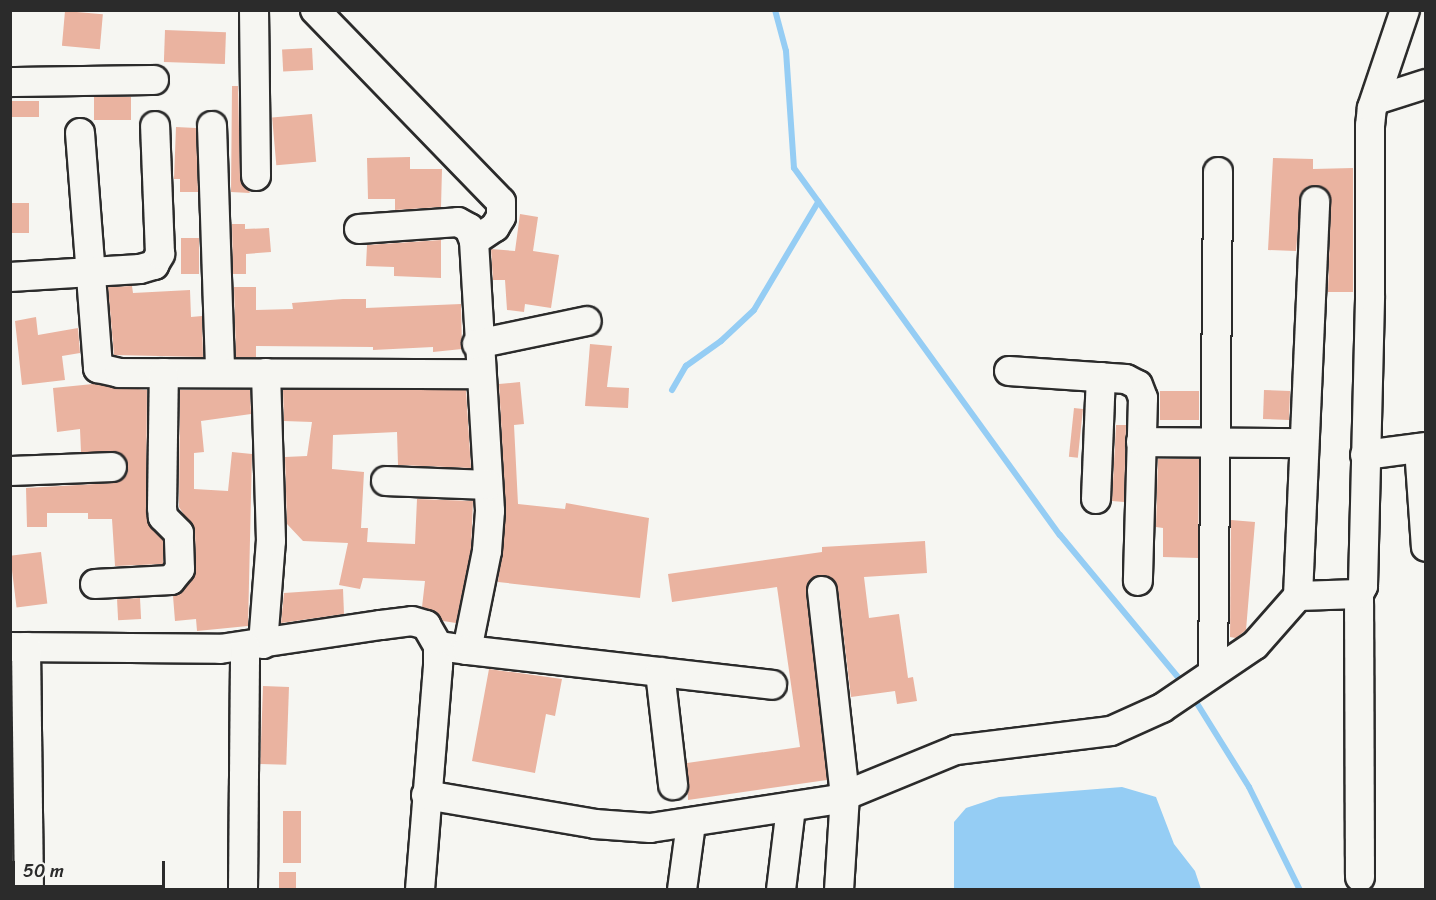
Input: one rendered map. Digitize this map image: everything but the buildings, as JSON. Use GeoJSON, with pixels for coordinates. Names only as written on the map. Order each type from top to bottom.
{"type":"FeatureCollection","features":[{"type":"Feature","properties":{"kind":"street"},"geometry":{"type":"LineString","coordinates":[[254,10],[256,176]]}},
{"type":"Feature","properties":{"kind":"street"},"geometry":{"type":"LineString","coordinates":[[315,10],[501,202],[498,222],[474,241]]}},
{"type":"Feature","properties":{"kind":"street"},"geometry":{"type":"LineString","coordinates":[[1360,877],[1359,594],[1363,586],[1370,126],[1405,10]]}},
{"type":"Feature","properties":{"kind":"street"},"geometry":{"type":"LineString","coordinates":[[10,82],[154,80]]}},
{"type":"Feature","properties":{"kind":"street"},"geometry":{"type":"LineString","coordinates":[[1376,100],[1425,84]]}},
{"type":"Feature","properties":{"kind":"street"},"geometry":{"type":"LineString","coordinates":[[10,277],[140,269],[154,265],[160,254],[155,126]]}},
{"type":"Feature","properties":{"kind":"street"},"geometry":{"type":"LineString","coordinates":[[212,126],[220,373]]}},
{"type":"Feature","properties":{"kind":"street"},"geometry":{"type":"LineString","coordinates":[[80,132],[98,368],[106,373],[479,374]]}},
{"type":"Feature","properties":{"kind":"street"},"geometry":{"type":"LineString","coordinates":[[1210,673],[1216,441],[1218,171]]}},
{"type":"Feature","properties":{"kind":"street"},"geometry":{"type":"LineString","coordinates":[[426,795],[595,824],[650,828],[791,807],[845,795],[956,750],[1093,735],[1162,708],[1210,673],[1255,645],[1298,596],[1302,443],[1315,201]]}},
{"type":"Feature","properties":{"kind":"street"},"geometry":{"type":"LineString","coordinates":[[359,229],[458,222],[469,228],[474,241],[477,344],[488,485],[486,561],[467,650]]}},
{"type":"Feature","properties":{"kind":"street"},"geometry":{"type":"LineString","coordinates":[[477,344],[587,321]]}},
{"type":"Feature","properties":{"kind":"street"},"geometry":{"type":"LineString","coordinates":[[1009,371],[1126,379],[1138,385],[1143,398],[1138,581]]}},
{"type":"Feature","properties":{"kind":"street"},"geometry":{"type":"LineString","coordinates":[[95,584],[171,580],[180,569],[179,533],[163,517],[162,508],[164,373]]}},
{"type":"Feature","properties":{"kind":"street"},"geometry":{"type":"LineString","coordinates":[[243,890],[254,645],[271,541],[266,373]]}},
{"type":"Feature","properties":{"kind":"street"},"geometry":{"type":"LineString","coordinates":[[1096,499],[1101,377]]}},
{"type":"Feature","properties":{"kind":"street"},"geometry":{"type":"LineString","coordinates":[[1142,442],[1302,443]]}},
{"type":"Feature","properties":{"kind":"street"},"geometry":{"type":"LineString","coordinates":[[1365,455],[1422,448],[1425,547]]}},
{"type":"Feature","properties":{"kind":"street"},"geometry":{"type":"LineString","coordinates":[[10,471],[112,467]]}},
{"type":"Feature","properties":{"kind":"street"},"geometry":{"type":"LineString","coordinates":[[386,481],[488,485]]}},
{"type":"Feature","properties":{"kind":"street"},"geometry":{"type":"LineString","coordinates":[[822,591],[845,795],[839,890]]}},
{"type":"Feature","properties":{"kind":"street"},"geometry":{"type":"LineString","coordinates":[[1298,596],[1359,594]]}},
{"type":"Feature","properties":{"kind":"street"},"geometry":{"type":"LineString","coordinates":[[29,890],[18,647],[254,645],[412,621],[426,625],[438,646],[420,890]]}},
{"type":"Feature","properties":{"kind":"street"},"geometry":{"type":"LineString","coordinates":[[438,646],[772,685]]}},
{"type":"Feature","properties":{"kind":"street"},"geometry":{"type":"LineString","coordinates":[[660,672],[673,785]]}},
{"type":"Feature","properties":{"kind":"street"},"geometry":{"type":"LineString","coordinates":[[781,890],[791,807]]}},
{"type":"Feature","properties":{"kind":"street"},"geometry":{"type":"LineString","coordinates":[[682,890],[691,823]]}},
{"type":"Feature","properties":{"kind":"water"},"geometry":{"type":"Polygon","coordinates":[[[1122,787],[1156,797],[1174,844],[1195,871],[1201,889],[954,889],[954,822],[966,808],[999,797],[1122,787]]]}},
{"type":"Feature","properties":{"kind":"waterway"},"geometry":{"type":"LineString","coordinates":[[775,10],[786,51],[794,168],[1060,535],[1183,683]]}},
{"type":"Feature","properties":{"kind":"waterway"},"geometry":{"type":"LineString","coordinates":[[672,390],[686,366],[721,341],[754,310],[818,202]]}},
{"type":"Feature","properties":{"kind":"waterway"},"geometry":{"type":"LineString","coordinates":[[1193,697],[1249,787],[1300,890]]}}]}
